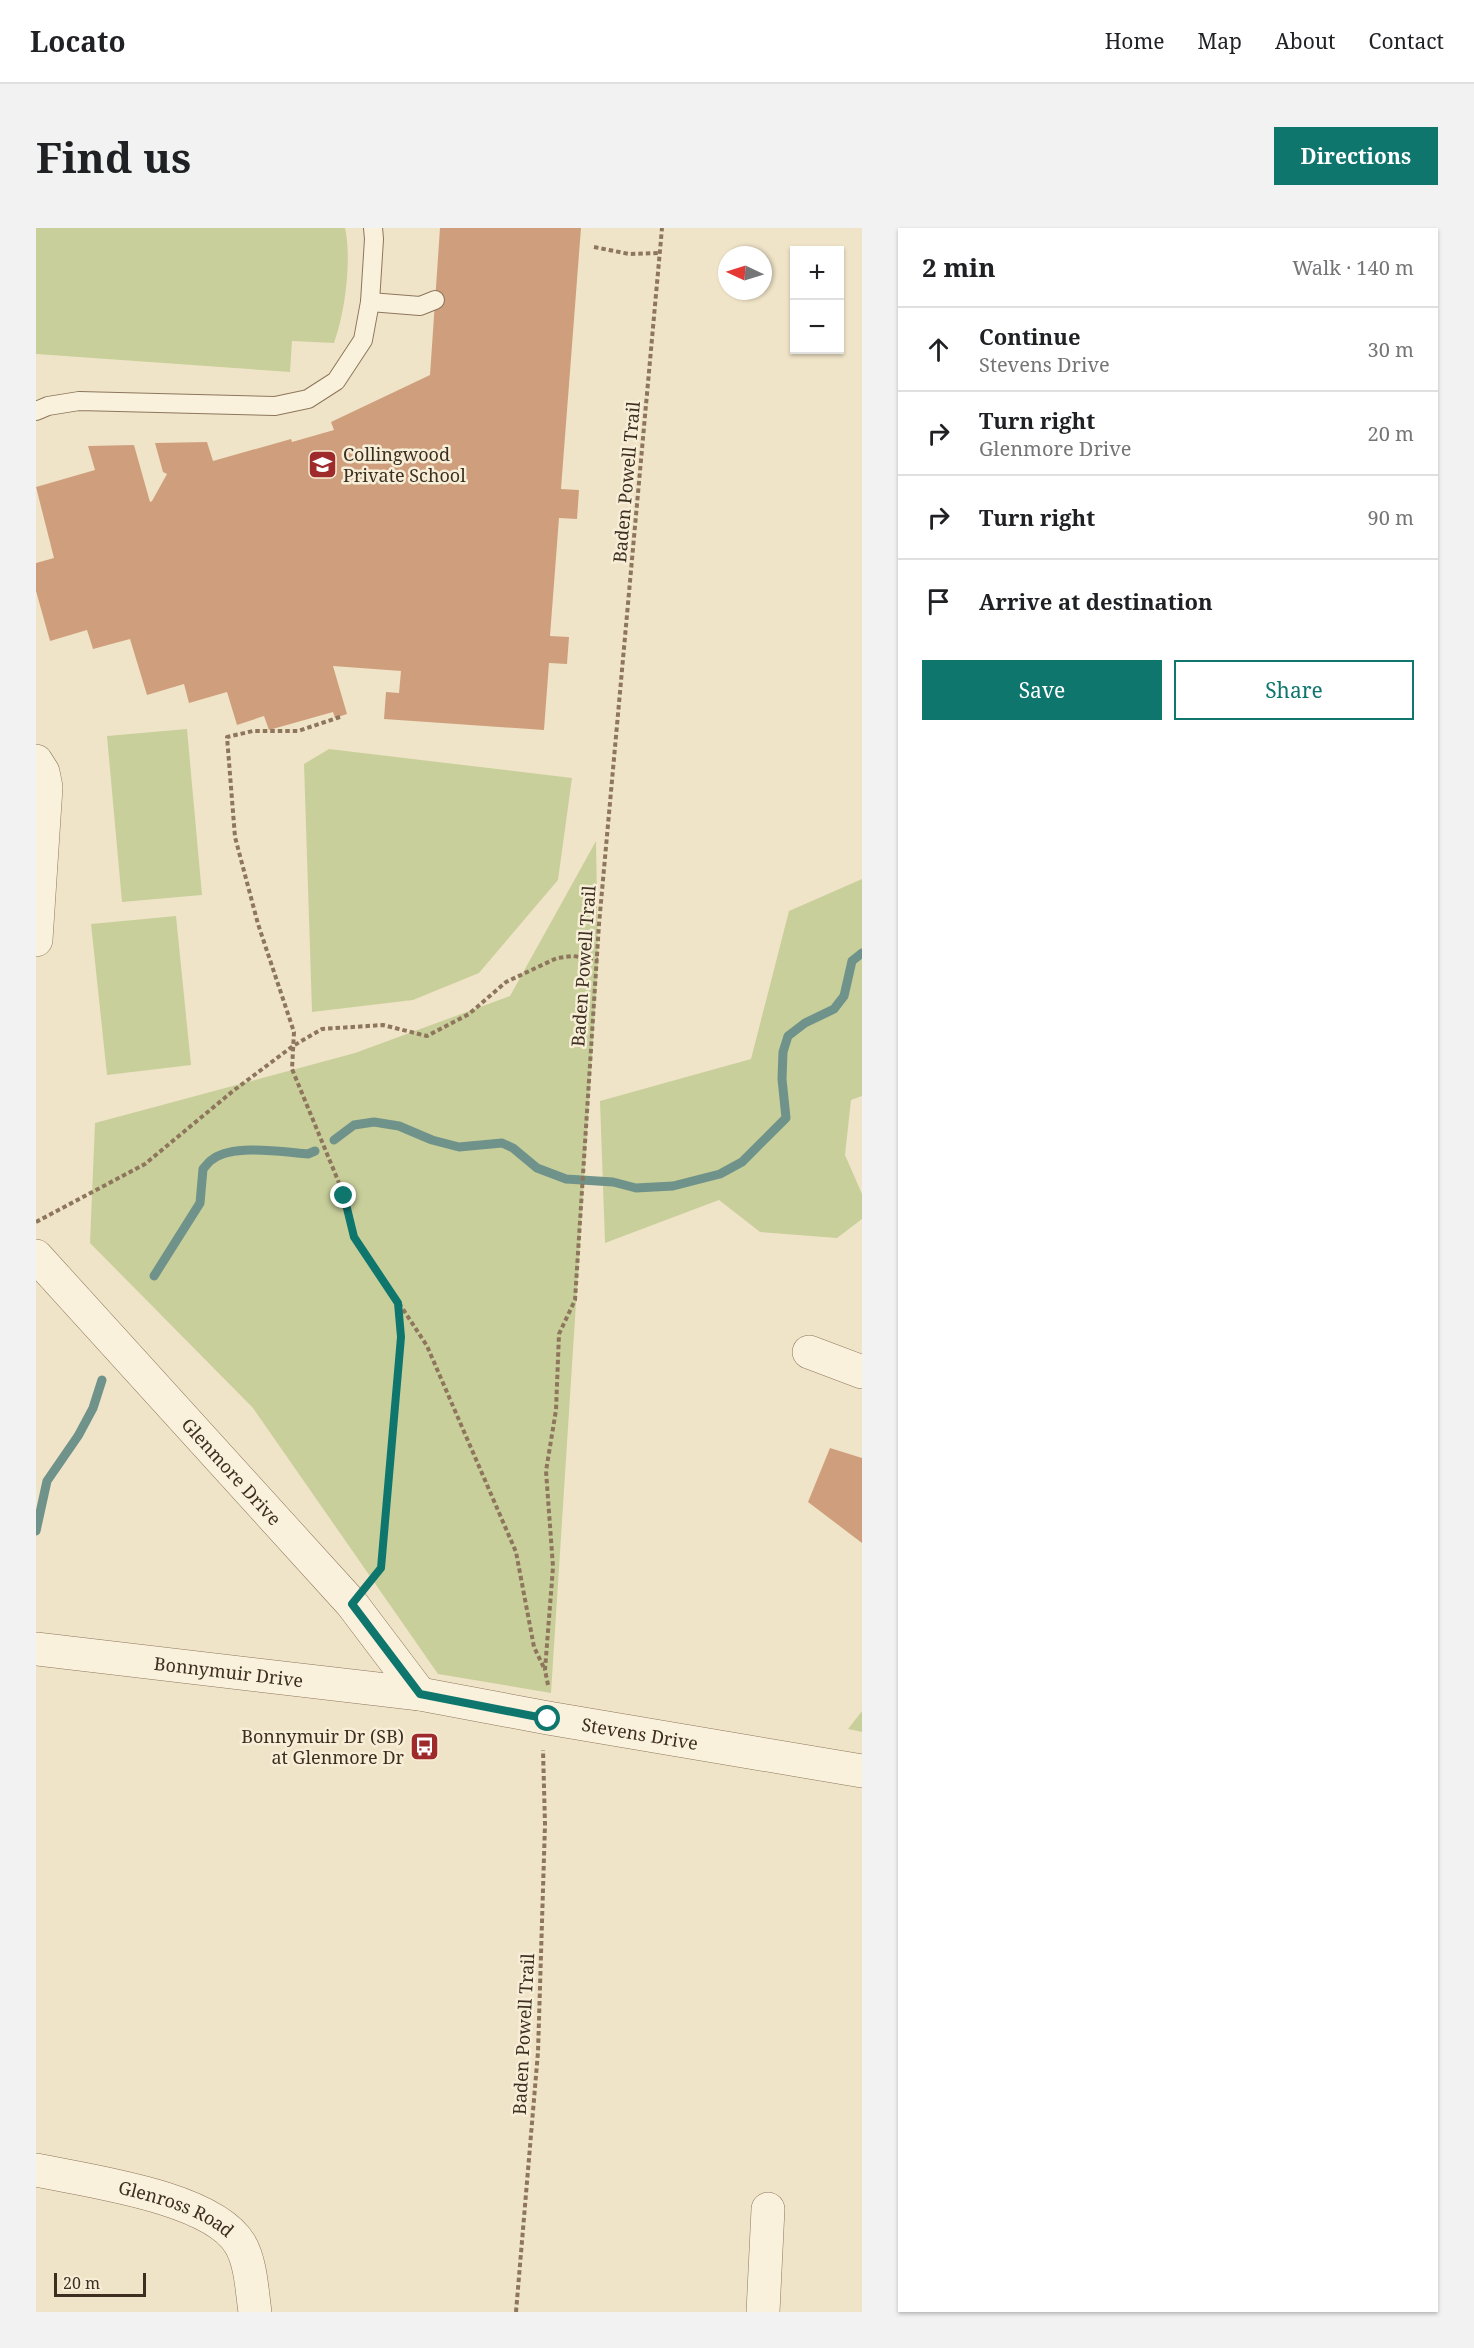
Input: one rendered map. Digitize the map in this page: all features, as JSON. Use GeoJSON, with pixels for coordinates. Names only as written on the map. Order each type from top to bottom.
{"type":"FeatureCollection","features":[{"type":"Feature","properties":{"kind":"street"},"geometry":{"type":"LineString","coordinates":[[36,761],[43,772],[46,787],[36,940]]}},
{"type":"Feature","properties":{"kind":"street","name":"Glenmore Drive"},"geometry":{"type":"LineString","coordinates":[[36,1256],[352,1604],[420,1694]]}},
{"type":"Feature","properties":{"kind":"street"},"geometry":{"type":"LineString","coordinates":[[809,1352],[862,1372]]}},
{"type":"Feature","properties":{"kind":"street","name":"Bonnymuir Drive"},"geometry":{"type":"LineString","coordinates":[[36,1649],[420,1694]]}},
{"type":"Feature","properties":{"kind":"street","name":"Stevens Drive"},"geometry":{"type":"LineString","coordinates":[[420,1694],[548,1719],[862,1770]]}},
{"type":"Feature","properties":{"kind":"street","name":"Glenross Road"},"geometry":{"type":"LineString","coordinates":[[36,2170],[144,2192],[204,2214],[226,2227],[241,2245],[251,2278],[255,2312]]}},
{"type":"Feature","properties":{"kind":"street"},"geometry":{"type":"LineString","coordinates":[[763,2312],[768,2209]]}},
{"type":"Feature","properties":{"kind":"lane"},"geometry":{"type":"LineString","coordinates":[[36,411],[48,406],[79,401],[275,406],[308,399],[336,381],[363,340],[370,303],[373,228]]}},
{"type":"Feature","properties":{"kind":"lane"},"geometry":{"type":"LineString","coordinates":[[370,303],[420,306],[435,300]]}},
{"type":"Feature","properties":{"kind":"path","name":"Baden Powell Trail"},"geometry":{"type":"LineString","coordinates":[[550,1692],[545,1670],[553,1567],[546,1471],[556,1410],[560,1334],[575,1300],[581,1175],[599,924],[662,228]]}},
{"type":"Feature","properties":{"kind":"path"},"geometry":{"type":"LineString","coordinates":[[594,247],[629,254],[660,254]]}},
{"type":"Feature","properties":{"kind":"path"},"geometry":{"type":"LineString","coordinates":[[340,717],[298,730],[253,731],[227,736],[235,837],[258,924],[294,1032],[292,1069],[344,1196],[354,1237],[426,1346],[516,1552],[534,1647],[545,1670]]}},
{"type":"Feature","properties":{"kind":"path"},"geometry":{"type":"LineString","coordinates":[[36,1222],[145,1164],[233,1091],[293,1046],[322,1029],[383,1025],[427,1036],[469,1014],[506,982],[557,958],[573,956],[598,960]]}},
{"type":"Feature","properties":{"kind":"path"},"geometry":{"type":"LineString","coordinates":[[352,1604],[381,1568],[401,1337],[398,1303]]}},
{"type":"Feature","properties":{"kind":"path","name":"Baden Powell Trail"},"geometry":{"type":"LineString","coordinates":[[516,2312],[538,2052],[544,1756]]}},
{"type":"Feature","properties":{"kind":"green space"},"geometry":{"type":"Polygon","coordinates":[[[36,228],[345,228],[348,255],[346,286],[334,343],[292,341],[290,372],[36,354],[36,228]]]}},
{"type":"Feature","properties":{"kind":"green space"},"geometry":{"type":"Polygon","coordinates":[[[187,729],[202,895],[122,902],[107,736],[187,729]]]}},
{"type":"Feature","properties":{"kind":"green space"},"geometry":{"type":"Polygon","coordinates":[[[329,749],[572,778],[558,880],[479,973],[413,1000],[312,1012],[304,764],[329,749]]]}},
{"type":"Feature","properties":{"kind":"green space"},"geometry":{"type":"Polygon","coordinates":[[[596,841],[598,960],[551,1693],[438,1674],[253,1408],[90,1243],[95,1123],[355,1053],[510,996],[596,841]]]}},
{"type":"Feature","properties":{"kind":"green space"},"geometry":{"type":"Polygon","coordinates":[[[862,879],[862,1096],[851,1100],[845,1155],[862,1194],[862,1219],[837,1238],[760,1232],[719,1200],[605,1243],[600,1101],[751,1059],[789,911],[862,879]]]}},
{"type":"Feature","properties":{"kind":"green space"},"geometry":{"type":"Polygon","coordinates":[[[176,916],[191,1065],[107,1075],[91,924],[176,916]]]}},
{"type":"Feature","properties":{"kind":"green space"},"geometry":{"type":"Polygon","coordinates":[[[862,1711],[862,1732],[848,1729],[862,1711]]]}},
{"type":"Feature","properties":{"kind":"building"},"geometry":{"type":"Polygon","coordinates":[[[440,228],[581,228],[561,489],[579,490],[577,519],[559,518],[550,636],[569,637],[567,664],[549,663],[544,730],[384,719],[386,692],[399,693],[401,671],[333,666],[347,714],[335,718],[333,712],[269,730],[264,716],[237,725],[227,692],[189,703],[184,684],[147,695],[130,639],[93,649],[87,630],[50,641],[36,591],[36,563],[54,558],[36,487],[95,470],[88,446],[134,445],[150,502],[167,474],[163,472],[155,443],[207,442],[213,461],[291,439],[292,442],[334,430],[331,422],[430,375],[440,228]]]}},
{"type":"Feature","properties":{"kind":"building"},"geometry":{"type":"Polygon","coordinates":[[[830,1448],[862,1458],[862,1543],[808,1502],[830,1448]]]}},
{"type":"Feature","properties":{"kind":"waterway"},"geometry":{"type":"LineString","coordinates":[[334,1140],[354,1125],[374,1122],[399,1126],[432,1140],[459,1147],[502,1143],[513,1148],[537,1168],[566,1179],[613,1182],[636,1188],[673,1186],[720,1174],[742,1162],[786,1118],[782,1079],[783,1052],[788,1036],[805,1023],[834,1009],[844,996],[852,961],[862,953]]}},
{"type":"Feature","properties":{"kind":"waterway"},"geometry":{"type":"LineString","coordinates":[[154,1276],[200,1203],[203,1169],[212,1160],[222,1154],[246,1150],[308,1154],[315,1151]]}},
{"type":"Feature","properties":{"kind":"waterway"},"geometry":{"type":"LineString","coordinates":[[36,1531],[47,1481],[78,1436],[93,1408],[102,1380]]}},
{"type":"Feature","properties":{"kind":"place","name":"Collingwood Private School"},"geometry":{"type":"Point","coordinates":[322,464]}},
{"type":"Feature","properties":{"kind":"place","name":"Bonnymuir Dr (SB) at Glenmore Dr"},"geometry":{"type":"Point","coordinates":[425,1746]}},
{"type":"Feature","properties":{"kind":"route"},"geometry":{"type":"LineString","coordinates":[[344,1196],[354,1237],[398,1303],[401,1337],[381,1568],[352,1604],[420,1694],[548,1719]]}}]}
